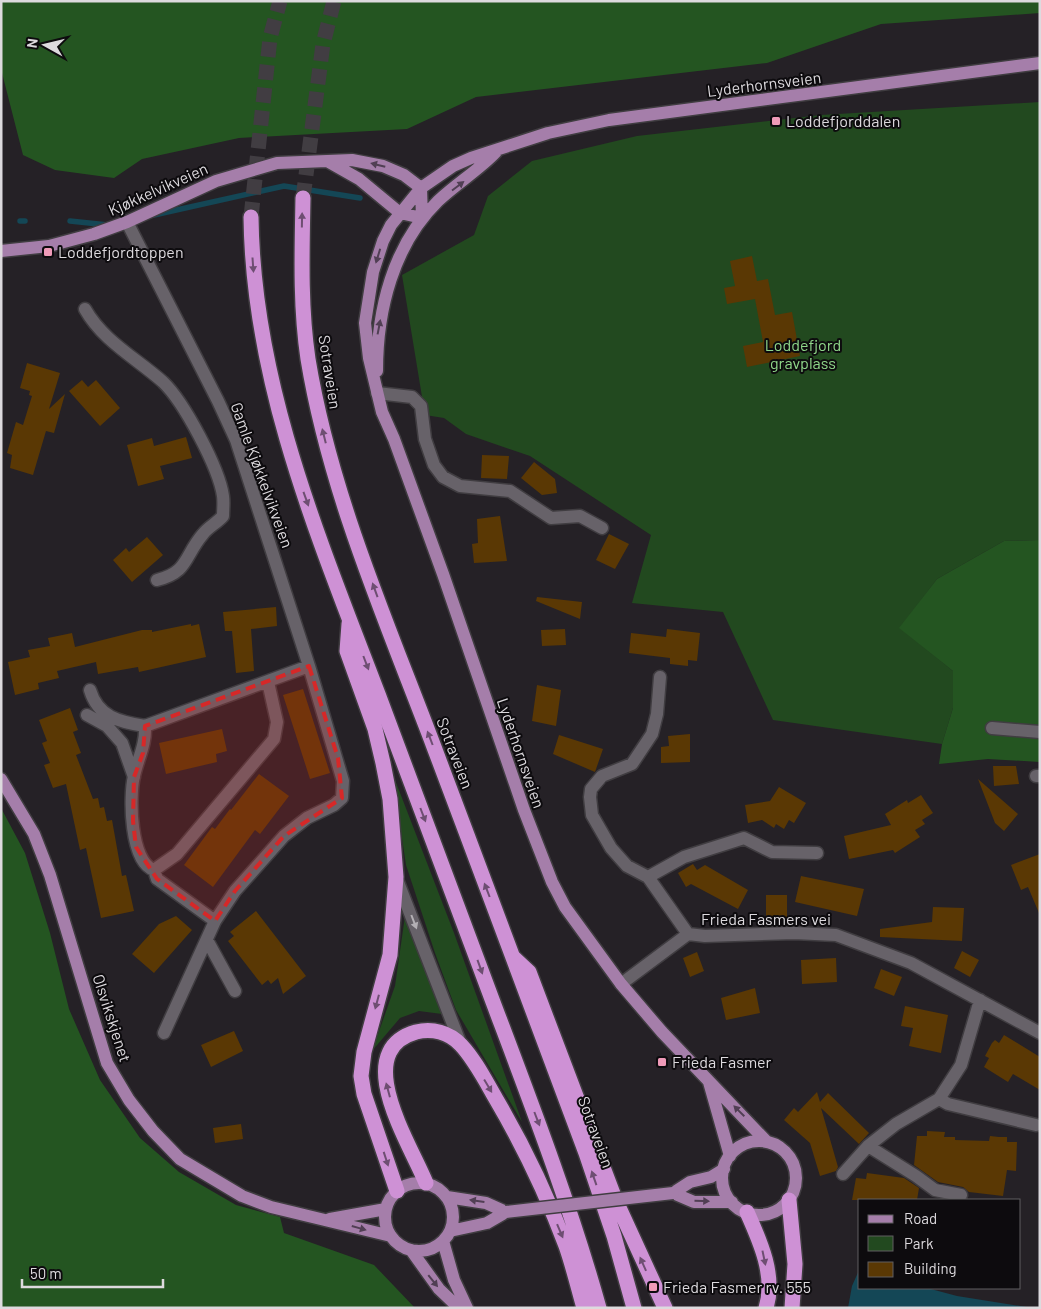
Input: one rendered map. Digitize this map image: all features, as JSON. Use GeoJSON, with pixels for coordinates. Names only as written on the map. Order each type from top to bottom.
{"type":"FeatureCollection","features":[{"type":"Feature","properties":{"kind":"highway","name":"Sotraveien"},"geometry":{"type":"LineString","coordinates":[[303,198],[301,269],[308,357],[318,411],[332,466],[382,609],[586,1153],[614,1236],[634,1308]]}},
{"type":"Feature","properties":{"kind":"highway"},"geometry":{"type":"LineString","coordinates":[[251,216],[255,286],[273,395],[297,476],[541,1128],[583,1250],[599,1308]]}},
{"type":"Feature","properties":{"kind":"highway"},"geometry":{"type":"LineString","coordinates":[[349,617],[347,651],[374,729],[383,763],[390,799],[396,877],[390,955],[364,1052],[361,1076],[364,1094],[397,1191]]}},
{"type":"Feature","properties":{"kind":"highway"},"geometry":{"type":"LineString","coordinates":[[513,957],[530,972],[614,1199],[665,1308]]}},
{"type":"Feature","properties":{"kind":"highway"},"geometry":{"type":"LineString","coordinates":[[426,1184],[396,1117],[386,1086],[385,1072],[388,1054],[404,1036],[430,1029],[445,1034],[461,1045],[471,1056],[522,1142],[566,1247],[584,1308]]}},
{"type":"Feature","properties":{"kind":"highway"},"geometry":{"type":"LineString","coordinates":[[789,1200],[795,1264],[792,1308]]}},
{"type":"Feature","properties":{"kind":"highway"},"geometry":{"type":"LineString","coordinates":[[747,1212],[763,1252],[770,1289],[766,1308]]}},
{"type":"Feature","properties":{"kind":"main road","name":"Lyderhornsveien"},"geometry":{"type":"LineString","coordinates":[[767,1142],[709,1082],[621,984],[565,907],[552,882],[524,810],[443,574],[394,439],[382,412],[369,358],[365,323],[374,272],[383,241],[400,213],[421,188],[453,166],[471,158],[496,152],[548,133],[609,120],[1040,63]]}},
{"type":"Feature","properties":{"kind":"main road","name":"Lyderhornsveien"},"geometry":{"type":"LineString","coordinates":[[377,393],[378,334],[386,295],[399,258],[422,218],[440,200],[479,170],[496,152]]}},
{"type":"Feature","properties":{"kind":"main road","name":"Kjøkkelvikveien"},"geometry":{"type":"LineString","coordinates":[[1,251],[49,246],[127,222],[216,181],[277,164],[352,160],[383,166],[404,175],[421,188]]}},
{"type":"Feature","properties":{"kind":"main road"},"geometry":{"type":"LineString","coordinates":[[329,162],[359,179],[400,213],[422,218],[421,188]]}},
{"type":"Feature","properties":{"kind":"main road","name":"Olsvikskjenet"},"geometry":{"type":"LineString","coordinates":[[1,779],[34,834],[50,875],[107,1063],[129,1100],[154,1131],[180,1158],[234,1192],[271,1207],[391,1236]]}},
{"type":"Feature","properties":{"kind":"main road","name":"Lyderhornsveien"},"geometry":{"type":"LineString","coordinates":[[709,1082],[730,1156]]}},
{"type":"Feature","properties":{"kind":"main road"},"geometry":{"type":"LineString","coordinates":[[767,1142],[786,1152],[795,1167],[795,1187],[789,1200],[770,1213],[747,1212],[732,1202],[724,1186],[724,1169],[730,1156],[746,1143],[767,1142]]}},
{"type":"Feature","properties":{"kind":"main road"},"geometry":{"type":"LineString","coordinates":[[467,1308],[454,1280],[447,1236],[453,1219],[452,1208],[447,1197],[434,1186],[426,1184],[416,1183],[397,1191],[386,1209],[385,1218],[391,1236],[396,1242],[411,1250],[423,1251],[434,1248],[447,1236],[487,1223],[506,1212],[673,1193],[690,1182],[711,1177],[724,1169]]}},
{"type":"Feature","properties":{"kind":"main road"},"geometry":{"type":"LineString","coordinates":[[673,1193],[694,1202],[732,1202]]}},
{"type":"Feature","properties":{"kind":"main road"},"geometry":{"type":"LineString","coordinates":[[447,1197],[486,1203],[506,1212]]}},
{"type":"Feature","properties":{"kind":"main road","name":"Olsvikskjenet"},"geometry":{"type":"LineString","coordinates":[[327,1219],[386,1209]]}},
{"type":"Feature","properties":{"kind":"main road"},"geometry":{"type":"LineString","coordinates":[[411,1250],[439,1289],[460,1308]]}},
{"type":"Feature","properties":{"kind":"street","name":"Gamle Kjøkkelvikveien"},"geometry":{"type":"LineString","coordinates":[[127,222],[236,440],[338,758],[343,781],[342,798],[334,806],[307,818],[284,836],[235,891],[215,922],[164,1034]]}},
{"type":"Feature","properties":{"kind":"street"},"geometry":{"type":"LineString","coordinates":[[85,310],[95,325],[113,343],[175,394],[194,425],[224,497],[223,516],[203,533],[180,571],[172,576],[157,580]]}},
{"type":"Feature","properties":{"kind":"street"},"geometry":{"type":"LineString","coordinates":[[377,393],[412,397],[421,406],[425,439],[434,465],[443,477],[460,486],[510,491],[551,518],[580,516],[602,528]]}},
{"type":"Feature","properties":{"kind":"street"},"geometry":{"type":"LineString","coordinates":[[90,690],[94,704],[104,714],[131,724],[145,726],[309,666]]}},
{"type":"Feature","properties":{"kind":"street","name":"Frieda Fasmers vei"},"geometry":{"type":"LineString","coordinates":[[660,677],[657,714],[652,734],[632,764],[602,776],[591,789],[590,797],[592,815],[611,848],[627,866],[648,877],[688,934]]}},
{"type":"Feature","properties":{"kind":"street"},"geometry":{"type":"LineString","coordinates":[[154,870],[168,863],[177,854],[271,743],[277,722],[268,682]]}},
{"type":"Feature","properties":{"kind":"street"},"geometry":{"type":"LineString","coordinates":[[87,716],[107,726],[122,743],[134,776]]}},
{"type":"Feature","properties":{"kind":"street"},"geometry":{"type":"LineString","coordinates":[[145,726],[142,754],[134,776],[133,821],[136,847],[141,860],[154,870],[157,879],[215,922]]}},
{"type":"Feature","properties":{"kind":"street"},"geometry":{"type":"LineString","coordinates":[[992,728],[1040,732]]}},
{"type":"Feature","properties":{"kind":"street"},"geometry":{"type":"LineString","coordinates":[[648,877],[684,857],[744,838],[772,852],[817,853]]}},
{"type":"Feature","properties":{"kind":"street"},"geometry":{"type":"LineString","coordinates":[[396,877],[461,1045]]}},
{"type":"Feature","properties":{"kind":"street","name":"Frieda Fasmers vei"},"geometry":{"type":"LineString","coordinates":[[621,984],[688,934],[705,936],[794,933],[836,935],[911,963],[1040,1033]]}},
{"type":"Feature","properties":{"kind":"street"},"geometry":{"type":"LineString","coordinates":[[207,940],[235,991]]}},
{"type":"Feature","properties":{"kind":"street"},"geometry":{"type":"LineString","coordinates":[[843,1174],[868,1146],[911,1113],[939,1099],[961,1065],[980,1000]]}},
{"type":"Feature","properties":{"kind":"street"},"geometry":{"type":"LineString","coordinates":[[939,1099],[948,1104],[1036,1125]]}},
{"type":"Feature","properties":{"kind":"street"},"geometry":{"type":"LineString","coordinates":[[868,1146],[935,1190],[962,1195]]}},
{"type":"Feature","properties":{"kind":"highlighted area"},"geometry":{"type":"Polygon","coordinates":[[[309,666],[338,758],[342,798],[284,836],[235,891],[215,921],[157,879],[136,847],[133,821],[134,777],[143,753],[145,726],[309,666]]]}},
{"type":"Feature","properties":{"kind":"green space"},"geometry":{"type":"Polygon","coordinates":[[[1,1],[1040,1],[1040,13],[881,24],[767,63],[476,97],[407,129],[239,138],[142,159],[114,178],[55,170],[23,155],[1,69],[1,1]]]}},
{"type":"Feature","properties":{"kind":"green space","name":"Loddefjord gravplass"},"geometry":{"type":"Polygon","coordinates":[[[1040,102],[1040,540],[1004,541],[937,579],[900,628],[953,671],[953,708],[942,744],[773,720],[723,612],[632,603],[651,535],[530,456],[466,434],[444,418],[425,415],[402,275],[474,235],[488,196],[532,161],[637,136],[821,115],[1040,102]]]}},
{"type":"Feature","properties":{"kind":"green space"},"geometry":{"type":"Polygon","coordinates":[[[1040,540],[1040,762],[988,759],[939,764],[942,744],[953,708],[953,671],[899,628],[937,579],[1004,541],[1040,540]]]}},
{"type":"Feature","properties":{"kind":"green space"},"geometry":{"type":"Polygon","coordinates":[[[392,772],[454,933],[522,1122],[456,1010],[406,865],[392,772]]]}},
{"type":"Feature","properties":{"kind":"green space"},"geometry":{"type":"Polygon","coordinates":[[[1,808],[25,853],[50,933],[69,1009],[100,1080],[140,1138],[179,1172],[236,1205],[280,1217],[284,1233],[374,1265],[415,1308],[1,1308],[1,808]]]}},
{"type":"Feature","properties":{"kind":"green space"},"geometry":{"type":"Polygon","coordinates":[[[405,916],[442,1014],[419,1011],[400,1018],[372,1051],[395,986],[405,916]]]}},
{"type":"Feature","properties":{"kind":"water"},"geometry":{"type":"Polygon","coordinates":[[[858,1272],[858,1289],[931,1289],[957,1296],[1033,1308],[848,1308],[852,1286],[858,1272]]]}},
{"type":"Feature","properties":{"kind":"building"},"geometry":{"type":"Polygon","coordinates":[[[752,256],[757,281],[768,279],[775,315],[792,312],[800,356],[747,367],[743,346],[763,342],[755,299],[727,304],[724,288],[735,286],[730,261],[752,256]]]}},
{"type":"Feature","properties":{"kind":"building"},"geometry":{"type":"Polygon","coordinates":[[[27,363],[60,373],[49,409],[65,394],[54,433],[46,431],[33,475],[10,468],[12,455],[7,453],[16,422],[23,425],[32,396],[29,395],[30,391],[20,388],[27,363]]]}},
{"type":"Feature","properties":{"kind":"building"},"geometry":{"type":"Polygon","coordinates":[[[82,380],[88,387],[96,380],[120,408],[100,426],[69,391],[82,380]]]}},
{"type":"Feature","properties":{"kind":"building"},"geometry":{"type":"Polygon","coordinates":[[[186,437],[192,458],[160,466],[164,479],[138,486],[127,445],[152,438],[154,446],[186,437]]]}},
{"type":"Feature","properties":{"kind":"building"},"geometry":{"type":"Polygon","coordinates":[[[482,455],[509,456],[507,479],[481,478],[482,455]]]}},
{"type":"Feature","properties":{"kind":"building"},"geometry":{"type":"Polygon","coordinates":[[[534,462],[555,479],[557,493],[542,495],[521,478],[534,462]]]}},
{"type":"Feature","properties":{"kind":"building"},"geometry":{"type":"Polygon","coordinates":[[[500,516],[507,561],[474,563],[472,544],[478,543],[477,519],[500,516]]]}},
{"type":"Feature","properties":{"kind":"building"},"geometry":{"type":"Polygon","coordinates":[[[609,534],[629,544],[615,569],[596,560],[609,534]]]}},
{"type":"Feature","properties":{"kind":"building"},"geometry":{"type":"Polygon","coordinates":[[[147,537],[163,555],[132,582],[113,560],[126,548],[129,552],[147,537]]]}},
{"type":"Feature","properties":{"kind":"building"},"geometry":{"type":"Polygon","coordinates":[[[537,597],[582,602],[580,619],[536,601],[537,597]]]}},
{"type":"Feature","properties":{"kind":"building"},"geometry":{"type":"Polygon","coordinates":[[[276,607],[277,626],[251,629],[254,671],[236,673],[232,631],[225,631],[223,612],[276,607]]]}},
{"type":"Feature","properties":{"kind":"building"},"geometry":{"type":"Polygon","coordinates":[[[191,624],[191,626],[199,624],[206,657],[139,672],[138,667],[98,674],[96,662],[57,671],[59,678],[38,683],[39,689],[15,695],[8,662],[30,657],[28,650],[50,646],[48,638],[72,633],[75,647],[142,630],[152,630],[152,632],[191,624]]]}},
{"type":"Feature","properties":{"kind":"building"},"geometry":{"type":"Polygon","coordinates":[[[565,629],[566,645],[542,646],[541,630],[565,629]]]}},
{"type":"Feature","properties":{"kind":"building"},"geometry":{"type":"Polygon","coordinates":[[[667,629],[700,633],[697,661],[688,660],[688,666],[670,664],[670,658],[629,653],[631,633],[666,637],[667,629]]]}},
{"type":"Feature","properties":{"kind":"building"},"geometry":{"type":"Polygon","coordinates":[[[537,685],[561,690],[556,726],[532,721],[537,685]]]}},
{"type":"Feature","properties":{"kind":"building"},"geometry":{"type":"Polygon","coordinates":[[[303,689],[330,773],[310,779],[283,695],[303,689]]]}},
{"type":"Feature","properties":{"kind":"building"},"geometry":{"type":"Polygon","coordinates":[[[70,708],[78,730],[73,732],[81,753],[76,755],[93,799],[98,798],[100,808],[104,807],[107,821],[112,820],[122,876],[126,875],[134,911],[101,918],[86,848],[80,850],[66,784],[53,788],[44,765],[50,763],[42,743],[47,741],[39,720],[70,708]]]}},
{"type":"Feature","properties":{"kind":"building"},"geometry":{"type":"Polygon","coordinates":[[[222,729],[227,751],[216,754],[217,762],[166,774],[159,743],[222,729]]]}},
{"type":"Feature","properties":{"kind":"building"},"geometry":{"type":"Polygon","coordinates":[[[690,734],[690,762],[661,763],[661,747],[669,746],[668,736],[690,734]]]}},
{"type":"Feature","properties":{"kind":"building"},"geometry":{"type":"Polygon","coordinates":[[[559,735],[603,749],[595,772],[553,754],[559,735]]]}},
{"type":"Feature","properties":{"kind":"building"},"geometry":{"type":"Polygon","coordinates":[[[993,766],[1016,766],[1019,784],[994,786],[993,766]]]}},
{"type":"Feature","properties":{"kind":"building"},"geometry":{"type":"Polygon","coordinates":[[[259,774],[289,796],[260,834],[255,830],[213,887],[184,865],[212,827],[215,829],[259,774]]]}},
{"type":"Feature","properties":{"kind":"building"},"geometry":{"type":"Polygon","coordinates":[[[978,779],[1018,814],[1004,831],[995,823],[978,779]]]}},
{"type":"Feature","properties":{"kind":"building"},"geometry":{"type":"Polygon","coordinates":[[[779,787],[806,803],[794,823],[789,820],[784,829],[776,824],[774,828],[762,820],[748,823],[745,805],[770,801],[779,787]]]}},
{"type":"Feature","properties":{"kind":"building"},"geometry":{"type":"Polygon","coordinates":[[[921,795],[933,813],[922,820],[925,824],[915,830],[920,837],[895,853],[893,850],[849,859],[844,836],[891,825],[885,814],[907,800],[908,803],[921,795]]]}},
{"type":"Feature","properties":{"kind":"building"},"geometry":{"type":"Polygon","coordinates":[[[1040,854],[1039,913],[1028,887],[1021,890],[1011,865],[1040,854]]]}},
{"type":"Feature","properties":{"kind":"building"},"geometry":{"type":"Polygon","coordinates":[[[693,864],[697,870],[705,865],[748,890],[738,909],[691,884],[686,887],[678,873],[693,864]]]}},
{"type":"Feature","properties":{"kind":"building"},"geometry":{"type":"Polygon","coordinates":[[[801,876],[864,889],[857,916],[795,902],[801,876]]]}},
{"type":"Feature","properties":{"kind":"building"},"geometry":{"type":"Polygon","coordinates":[[[766,895],[787,895],[787,919],[766,919],[766,895]]]}},
{"type":"Feature","properties":{"kind":"building"},"geometry":{"type":"Polygon","coordinates":[[[933,907],[964,908],[962,941],[880,937],[880,929],[932,922],[933,907]]]}},
{"type":"Feature","properties":{"kind":"building"},"geometry":{"type":"Polygon","coordinates":[[[256,911],[306,976],[283,994],[278,978],[271,984],[268,980],[262,985],[228,941],[234,936],[230,932],[256,911]]]}},
{"type":"Feature","properties":{"kind":"building"},"geometry":{"type":"Polygon","coordinates":[[[176,916],[192,930],[154,973],[132,954],[159,924],[176,916]]]}},
{"type":"Feature","properties":{"kind":"building"},"geometry":{"type":"Polygon","coordinates":[[[962,951],[979,960],[970,977],[954,968],[962,951]]]}},
{"type":"Feature","properties":{"kind":"building"},"geometry":{"type":"Polygon","coordinates":[[[697,952],[704,971],[690,977],[683,958],[697,952]]]}},
{"type":"Feature","properties":{"kind":"building"},"geometry":{"type":"Polygon","coordinates":[[[836,958],[837,982],[802,984],[801,960],[836,958]]]}},
{"type":"Feature","properties":{"kind":"building"},"geometry":{"type":"Polygon","coordinates":[[[881,969],[902,977],[894,996],[874,988],[881,969]]]}},
{"type":"Feature","properties":{"kind":"building"},"geometry":{"type":"Polygon","coordinates":[[[755,988],[760,1013],[726,1020],[721,998],[755,988]]]}},
{"type":"Feature","properties":{"kind":"building"},"geometry":{"type":"Polygon","coordinates":[[[905,1006],[948,1015],[941,1053],[909,1046],[913,1028],[901,1026],[905,1006]]]}},
{"type":"Feature","properties":{"kind":"building"},"geometry":{"type":"Polygon","coordinates":[[[234,1031],[243,1051],[211,1067],[201,1045],[234,1031]]]}},
{"type":"Feature","properties":{"kind":"building"},"geometry":{"type":"Polygon","coordinates":[[[1004,1035],[1040,1057],[1040,1090],[1013,1074],[1008,1082],[984,1067],[989,1058],[985,1056],[992,1043],[995,1040],[999,1043],[1004,1035]]]}},
{"type":"Feature","properties":{"kind":"building"},"geometry":{"type":"Polygon","coordinates":[[[817,1092],[820,1102],[828,1093],[869,1133],[859,1144],[821,1108],[838,1167],[836,1171],[820,1176],[810,1143],[784,1120],[794,1108],[798,1112],[817,1092]]]}},
{"type":"Feature","properties":{"kind":"building"},"geometry":{"type":"Polygon","coordinates":[[[241,1124],[243,1139],[215,1143],[213,1128],[241,1124]]]}},
{"type":"Feature","properties":{"kind":"building"},"geometry":{"type":"Polygon","coordinates":[[[927,1131],[945,1132],[944,1137],[955,1137],[955,1140],[989,1141],[990,1136],[1007,1137],[1007,1142],[1017,1142],[1016,1171],[1007,1170],[1003,1196],[969,1192],[963,1187],[938,1182],[914,1165],[917,1136],[927,1136],[927,1131]]]}},
{"type":"Feature","properties":{"kind":"building"},"geometry":{"type":"Polygon","coordinates":[[[867,1173],[904,1178],[919,1188],[917,1199],[852,1200],[856,1178],[866,1179],[867,1173]]]}},
{"type":"Feature","properties":{"kind":"waterway"},"geometry":{"type":"LineString","coordinates":[[154,215],[284,186],[360,198]]}},
{"type":"Feature","properties":{"kind":"waterway"},"geometry":{"type":"LineString","coordinates":[[20,221],[25,221]]}},
{"type":"Feature","properties":{"kind":"waterway"},"geometry":{"type":"LineString","coordinates":[[70,221],[108,225]]}},
{"type":"Feature","properties":{"kind":"tunnel"},"geometry":{"type":"LineString","coordinates":[[251,217],[270,38],[280,1]]}},
{"type":"Feature","properties":{"kind":"tunnel"},"geometry":{"type":"LineString","coordinates":[[303,198],[323,44],[334,1]]}},
{"type":"Feature","properties":{"kind":"place","name":"Loddefjorddalen"},"geometry":{"type":"Point","coordinates":[776,121]}},
{"type":"Feature","properties":{"kind":"place","name":"Loddefjordtoppen"},"geometry":{"type":"Point","coordinates":[48,252]}},
{"type":"Feature","properties":{"kind":"place","name":"Frieda Fasmer"},"geometry":{"type":"Point","coordinates":[662,1062]}},
{"type":"Feature","properties":{"kind":"place","name":"Frieda Fasmer rv. 555"},"geometry":{"type":"Point","coordinates":[653,1287]}}]}
